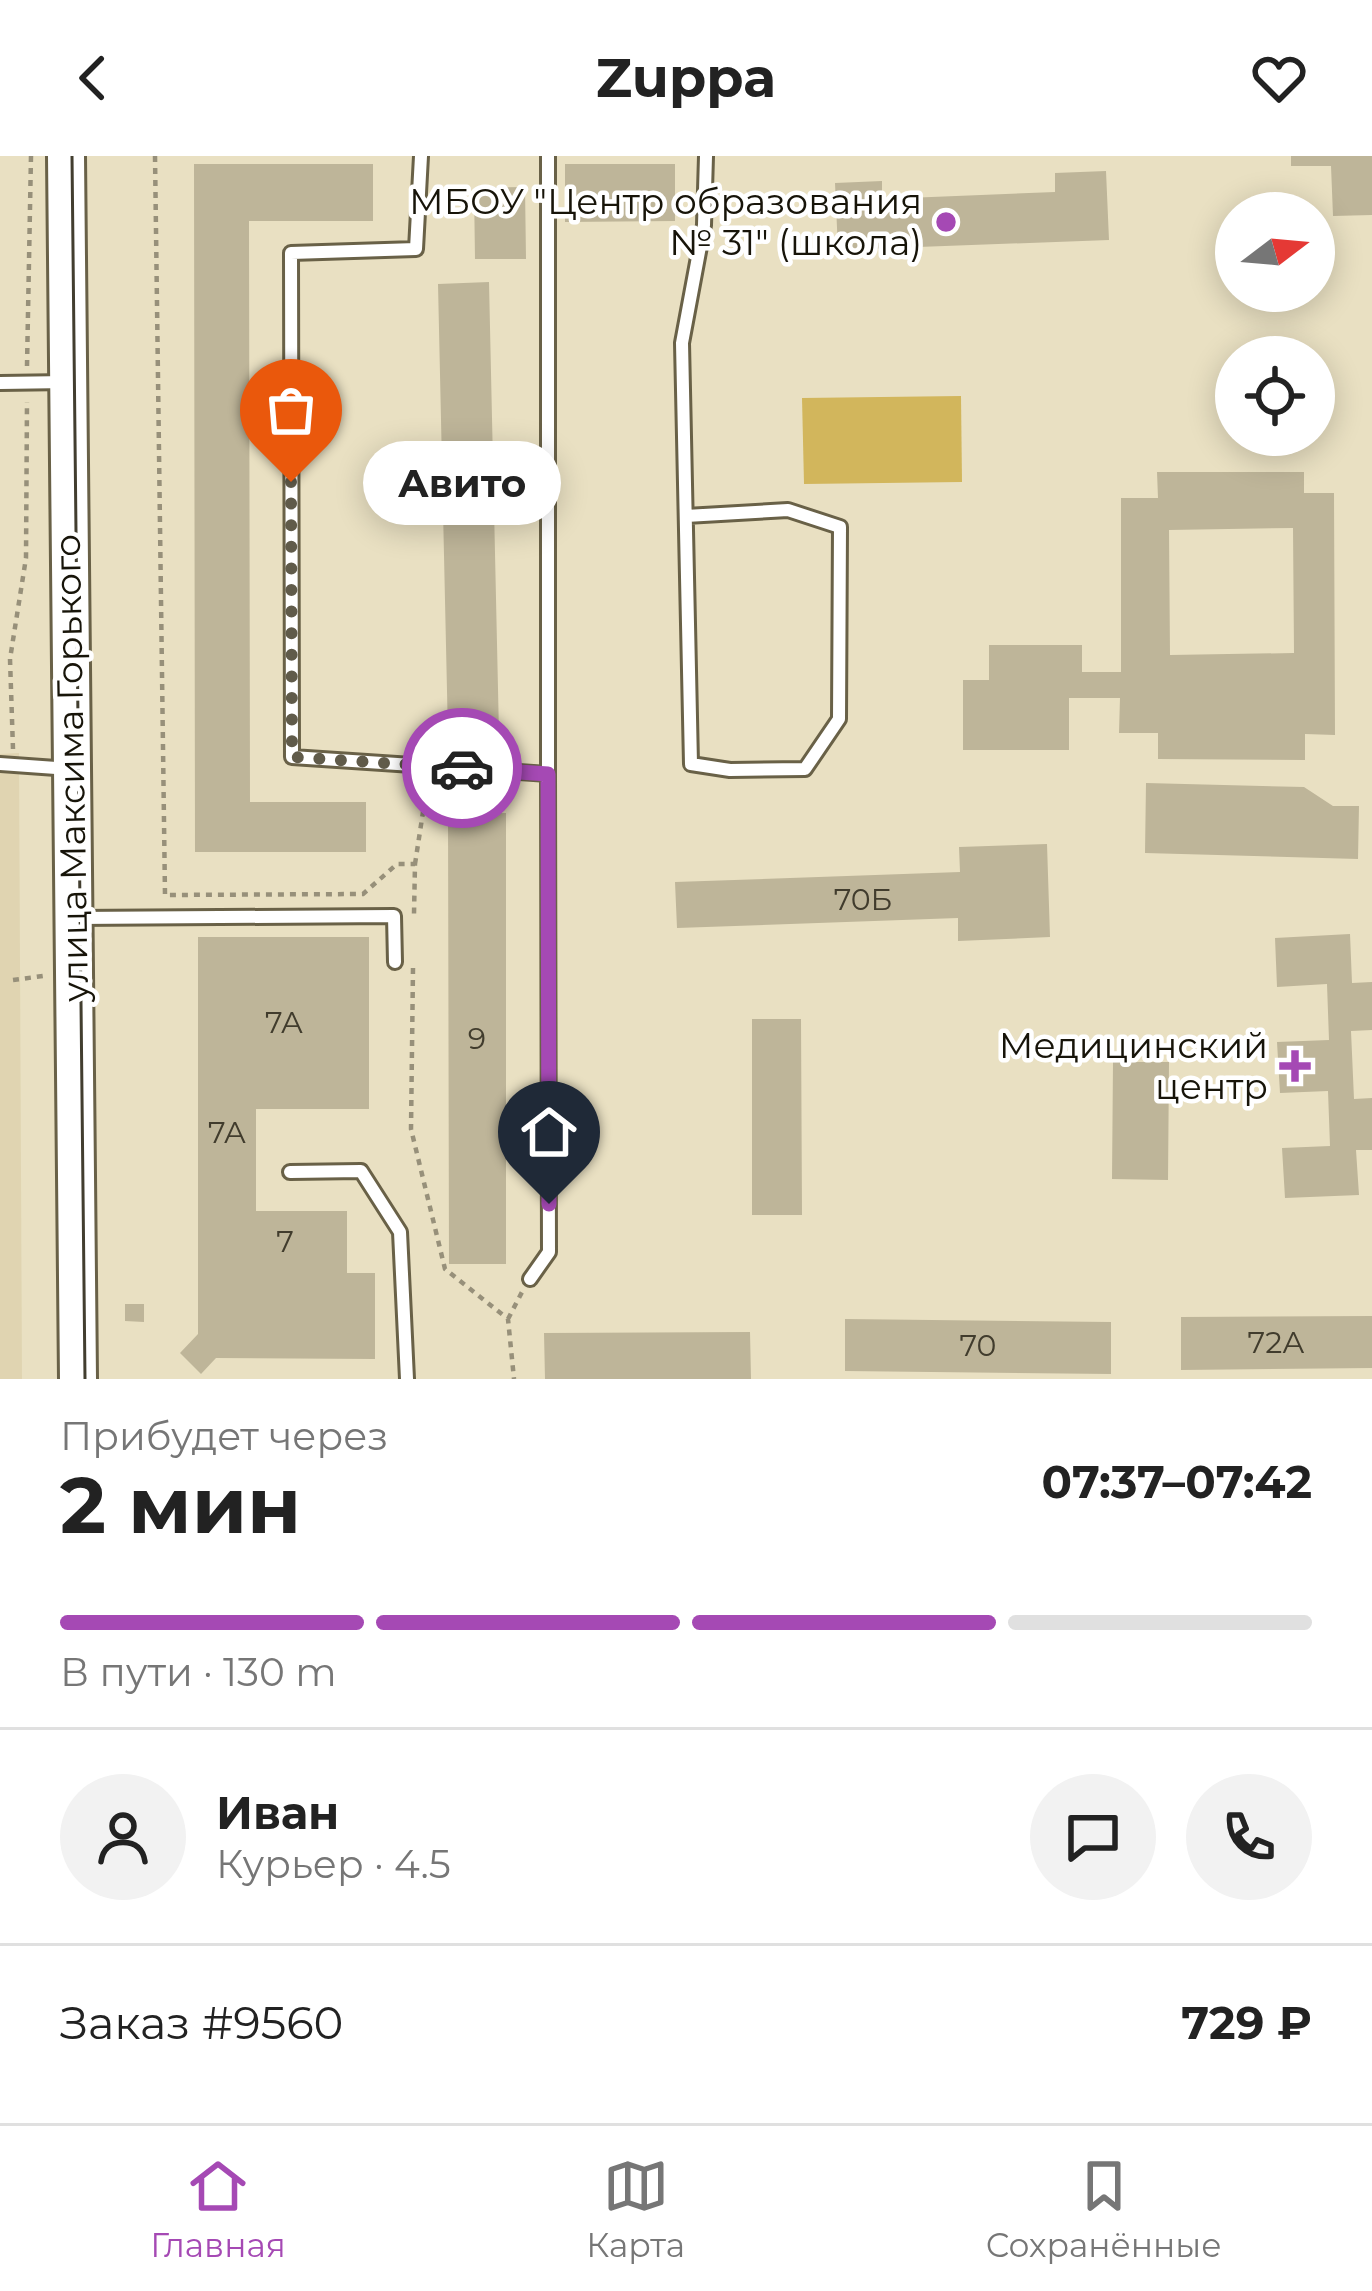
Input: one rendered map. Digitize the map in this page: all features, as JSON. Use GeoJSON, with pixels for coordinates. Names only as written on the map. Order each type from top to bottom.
{"type":"FeatureCollection","features":[{"type":"Feature","properties":{"kind":"main road","name":"улица Максима Горького"},"geometry":{"type":"LineString","coordinates":[[66,156],[78,1379]]}},
{"type":"Feature","properties":{"kind":"lane"},"geometry":{"type":"LineString","coordinates":[[421,156],[416,250],[290,254],[292,757],[548,774]]}},
{"type":"Feature","properties":{"kind":"lane"},"geometry":{"type":"LineString","coordinates":[[530,1279],[549,1252],[548,156]]}},
{"type":"Feature","properties":{"kind":"lane"},"geometry":{"type":"LineString","coordinates":[[686,516],[788,509],[840,527],[839,719],[805,769],[730,770],[691,764],[682,343],[704,225],[706,156]]}},
{"type":"Feature","properties":{"kind":"lane"},"geometry":{"type":"LineString","coordinates":[[0,383],[68,382]]}},
{"type":"Feature","properties":{"kind":"lane"},"geometry":{"type":"LineString","coordinates":[[6,765],[71,769]]}},
{"type":"Feature","properties":{"kind":"lane"},"geometry":{"type":"LineString","coordinates":[[73,918],[394,916],[395,962]]}},
{"type":"Feature","properties":{"kind":"lane"},"geometry":{"type":"LineString","coordinates":[[290,1172],[361,1171],[400,1232],[407,1379]]}},
{"type":"Feature","properties":{"kind":"path"},"geometry":{"type":"LineString","coordinates":[[6,765],[10,659],[26,558],[31,156]]}},
{"type":"Feature","properties":{"kind":"path"},"geometry":{"type":"LineString","coordinates":[[155,156],[165,895],[363,894],[397,864],[415,863]]}},
{"type":"Feature","properties":{"kind":"path"},"geometry":{"type":"LineString","coordinates":[[414,930],[415,863],[430,766]]}},
{"type":"Feature","properties":{"kind":"path"},"geometry":{"type":"LineString","coordinates":[[414,952],[411,1130],[445,1269],[508,1318]]}},
{"type":"Feature","properties":{"kind":"path"},"geometry":{"type":"LineString","coordinates":[[13,980],[43,976]]}},
{"type":"Feature","properties":{"kind":"path"},"geometry":{"type":"LineString","coordinates":[[514,1379],[508,1318],[530,1279]]}},
{"type":"Feature","properties":{"kind":"shaded area"},"geometry":{"type":"Polygon","coordinates":[[[961,396],[962,482],[804,484],[802,398],[961,396]]]}},
{"type":"Feature","properties":{"kind":"shaded area"},"geometry":{"type":"Polygon","coordinates":[[[19,753],[22,1379],[0,1379],[0,754],[19,753]]]}},
{"type":"Feature","properties":{"kind":"building"},"geometry":{"type":"Polygon","coordinates":[[[1291,156],[1372,156],[1372,215],[1335,216],[1331,166],[1291,166],[1291,156]]]}},
{"type":"Feature","properties":{"kind":"building"},"geometry":{"type":"Polygon","coordinates":[[[194,164],[373,164],[373,221],[249,221],[250,802],[366,802],[366,852],[195,852],[194,164]]]}},
{"type":"Feature","properties":{"kind":"building"},"geometry":{"type":"Polygon","coordinates":[[[565,164],[675,164],[675,221],[565,222],[565,164]]]}},
{"type":"Feature","properties":{"kind":"building"},"geometry":{"type":"Polygon","coordinates":[[[1106,171],[1109,240],[838,250],[835,183],[882,181],[882,199],[1055,192],[1055,173],[1106,171]]]}},
{"type":"Feature","properties":{"kind":"building"},"geometry":{"type":"Polygon","coordinates":[[[525,187],[526,259],[475,259],[474,188],[525,187]]]}},
{"type":"Feature","properties":{"kind":"building"},"geometry":{"type":"Polygon","coordinates":[[[489,282],[499,734],[448,736],[438,284],[489,282]]]}},
{"type":"Feature","properties":{"kind":"building"},"geometry":{"type":"Polygon","coordinates":[[[1157,472],[1304,472],[1304,493],[1334,493],[1335,735],[1305,734],[1305,760],[1158,759],[1158,733],[1119,733],[1120,698],[1069,698],[1069,750],[963,750],[963,680],[989,680],[989,645],[1082,645],[1082,672],[1121,672],[1121,498],[1158,498],[1157,472]],[[1293,528],[1169,530],[1170,655],[1294,653],[1293,528]]]}},
{"type":"Feature","properties":{"kind":"building"},"geometry":{"type":"Polygon","coordinates":[[[1146,783],[1304,787],[1333,806],[1359,806],[1358,859],[1145,853],[1146,783]]]}},
{"type":"Feature","properties":{"kind":"building"},"geometry":{"type":"Polygon","coordinates":[[[506,813],[506,1264],[449,1264],[448,814],[506,813]]]}},
{"type":"Feature","properties":{"kind":"building"},"geometry":{"type":"Polygon","coordinates":[[[1047,844],[1050,937],[958,941],[958,918],[677,928],[675,882],[960,872],[959,847],[1047,844]]]}},
{"type":"Feature","properties":{"kind":"building"},"geometry":{"type":"Polygon","coordinates":[[[1350,934],[1352,983],[1372,982],[1372,1030],[1351,1031],[1354,1099],[1372,1098],[1372,1150],[1356,1150],[1359,1195],[1285,1198],[1282,1148],[1330,1146],[1328,1091],[1280,1093],[1277,1042],[1329,1040],[1327,984],[1277,987],[1275,938],[1350,934]]]}},
{"type":"Feature","properties":{"kind":"building"},"geometry":{"type":"Polygon","coordinates":[[[198,937],[369,937],[369,1109],[256,1109],[256,1211],[347,1211],[347,1273],[375,1273],[375,1359],[216,1358],[201,1374],[180,1353],[198,1334],[198,937]]]}},
{"type":"Feature","properties":{"kind":"building"},"geometry":{"type":"Polygon","coordinates":[[[752,1019],[801,1019],[802,1215],[752,1215],[752,1019]]]}},
{"type":"Feature","properties":{"kind":"building"},"geometry":{"type":"Polygon","coordinates":[[[1113,1062],[1169,1062],[1168,1180],[1112,1179],[1113,1062]]]}},
{"type":"Feature","properties":{"kind":"building"},"geometry":{"type":"Polygon","coordinates":[[[125,1304],[144,1304],[144,1322],[125,1321],[125,1304]]]}},
{"type":"Feature","properties":{"kind":"building"},"geometry":{"type":"Polygon","coordinates":[[[1372,1316],[1372,1368],[1181,1370],[1181,1317],[1372,1316]]]}},
{"type":"Feature","properties":{"kind":"building"},"geometry":{"type":"Polygon","coordinates":[[[845,1319],[1111,1322],[1111,1374],[845,1371],[845,1319]]]}},
{"type":"Feature","properties":{"kind":"building"},"geometry":{"type":"Polygon","coordinates":[[[750,1332],[751,1379],[545,1379],[544,1333],[750,1332]]]}},
{"type":"Feature","properties":{"kind":"tram line"},"geometry":{"type":"LineString","coordinates":[[72,156],[85,1379]]}},
{"type":"Feature","properties":{"kind":"way so far"},"geometry":{"type":"LineString","coordinates":[[291,482],[292,757],[462,768]]}},
{"type":"Feature","properties":{"kind":"place","name":"МБОУ \"Центр образования № 31\" (школа)"},"geometry":{"type":"Point","coordinates":[946,222]}},
{"type":"Feature","properties":{"kind":"place","name":"Авито"},"geometry":{"type":"Point","coordinates":[291,482]}},
{"type":"Feature","properties":{"kind":"place","name":"Медицинский центр"},"geometry":{"type":"Point","coordinates":[1295,1066]}},
{"type":"Feature","properties":{"kind":"route"},"geometry":{"type":"LineString","coordinates":[[462,768],[548,774],[549,1204]]}}]}
